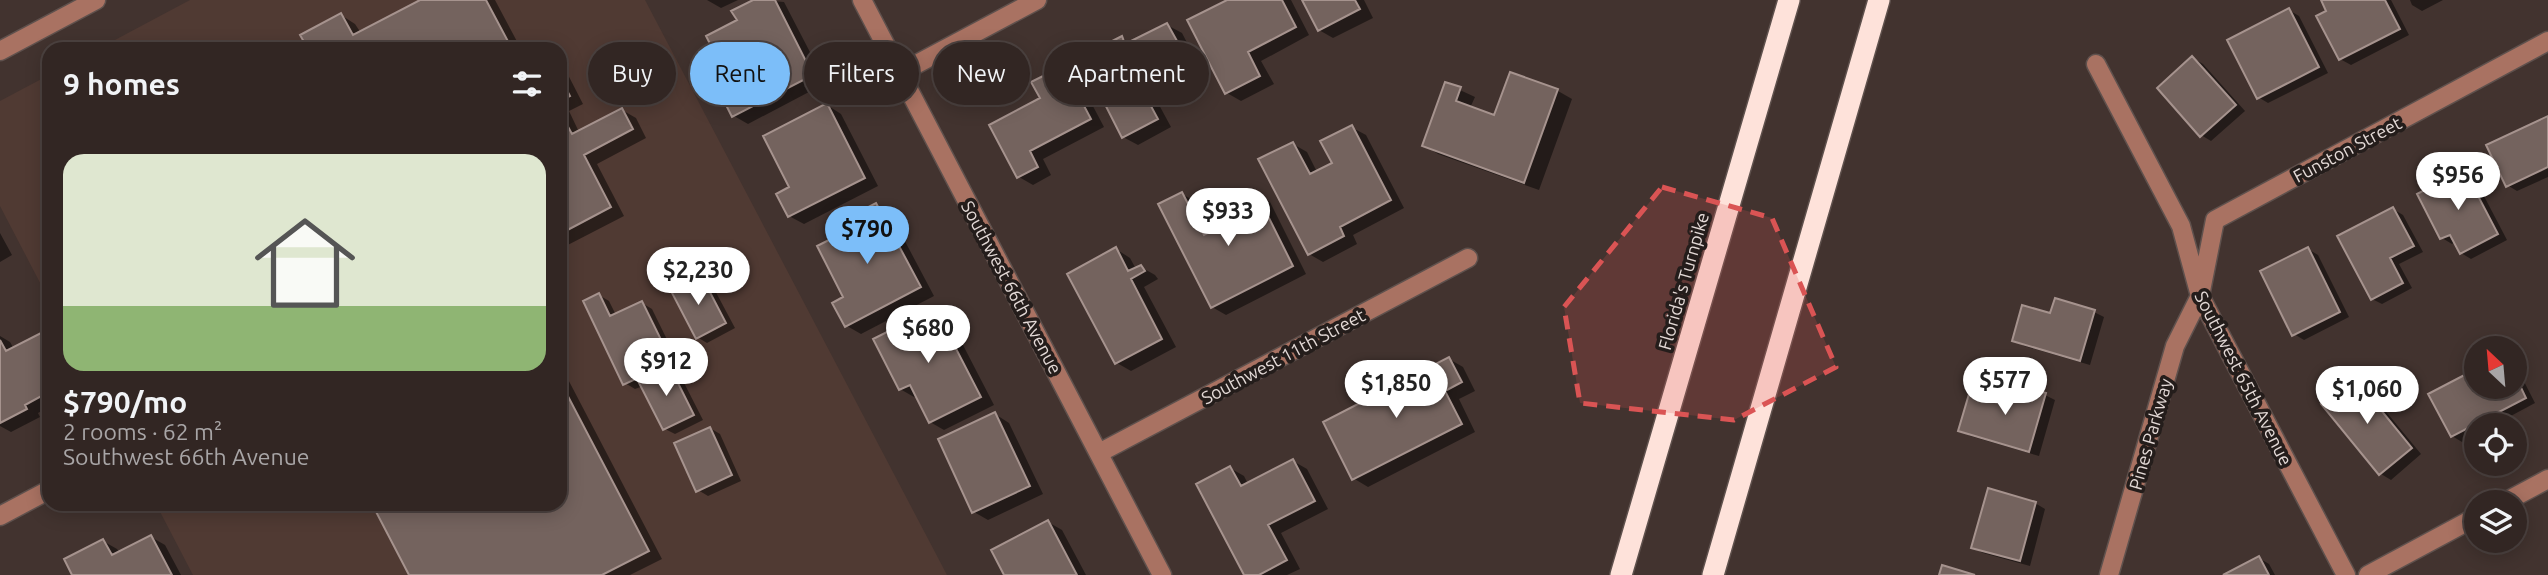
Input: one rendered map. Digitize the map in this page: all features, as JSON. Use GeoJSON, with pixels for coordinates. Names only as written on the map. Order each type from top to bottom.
{"type":"FeatureCollection","features":[{"type":"Feature","properties":{"kind":"highway","name":"Florida's Turnpike"},"geometry":{"type":"LineString","coordinates":[[1621,575],[1789,0]]}},
{"type":"Feature","properties":{"kind":"highway"},"geometry":{"type":"LineString","coordinates":[[1713,575],[1879,0]]}},
{"type":"Feature","properties":{"kind":"street"},"geometry":{"type":"LineString","coordinates":[[1,49],[96,0]]}},
{"type":"Feature","properties":{"kind":"street","name":"Southwest 66th Avenue"},"geometry":{"type":"LineString","coordinates":[[862,0],[884,42]]}},
{"type":"Feature","properties":{"kind":"street"},"geometry":{"type":"LineString","coordinates":[[919,63],[1037,0]]}},
{"type":"Feature","properties":{"kind":"street","name":"Funston Street"},"geometry":{"type":"LineString","coordinates":[[2200,296],[2215,220],[2548,41]]}},
{"type":"Feature","properties":{"kind":"street","name":"Southwest 65th Avenue"},"geometry":{"type":"LineString","coordinates":[[2096,64],[2181,226],[2200,296],[2346,575]]}},
{"type":"Feature","properties":{"kind":"street","name":"Southwest 66th Avenue"},"geometry":{"type":"LineString","coordinates":[[917,105],[1162,575]]}},
{"type":"Feature","properties":{"kind":"street","name":"Southwest 11th Street"},"geometry":{"type":"LineString","coordinates":[[1099,453],[1468,258]]}},
{"type":"Feature","properties":{"kind":"street","name":"Pines Parkway"},"geometry":{"type":"LineString","coordinates":[[2109,575],[2175,346],[2200,296]]}},
{"type":"Feature","properties":{"kind":"street"},"geometry":{"type":"LineString","coordinates":[[2527,490],[2548,479]]}},
{"type":"Feature","properties":{"kind":"street"},"geometry":{"type":"LineString","coordinates":[[0,516],[42,494]]}},
{"type":"Feature","properties":{"kind":"street"},"geometry":{"type":"LineString","coordinates":[[2368,575],[2464,523]]}},
{"type":"Feature","properties":{"kind":"highlighted area"},"geometry":{"type":"Polygon","coordinates":[[[1662,187],[1772,218],[1836,367],[1734,420],[1580,403],[1564,307],[1662,187]]]}},
{"type":"Feature","properties":{"kind":"shaded area"},"geometry":{"type":"Polygon","coordinates":[[[190,0],[645,0],[667,42],[588,42],[588,105],[676,105],[676,59],[690,86],[690,105],[700,105],[947,575],[193,575],[160,511],[567,511],[567,42],[111,42],[190,0]]]}},
{"type":"Feature","properties":{"kind":"shaded area"},"geometry":{"type":"Polygon","coordinates":[[[42,79],[42,287],[0,206],[0,101],[42,79]]]}},
{"type":"Feature","properties":{"kind":"building"},"geometry":{"type":"Polygon","coordinates":[[[420,0],[486,0],[508,42],[304,42],[300,35],[341,13],[353,35],[420,0]]]}},
{"type":"Feature","properties":{"kind":"building"},"geometry":{"type":"Polygon","coordinates":[[[753,0],[775,0],[804,57],[804,80],[790,87],[790,42],[709,42],[706,36],[737,20],[731,11],[753,0]]]}},
{"type":"Feature","properties":{"kind":"building"},"geometry":{"type":"Polygon","coordinates":[[[1227,0],[1282,0],[1296,27],[1248,52],[1260,76],[1225,94],[1209,63],[1209,42],[1198,42],[1187,20],[1227,0]]]}},
{"type":"Feature","properties":{"kind":"building"},"geometry":{"type":"Polygon","coordinates":[[[1302,0],[1355,0],[1360,9],[1318,31],[1302,0]]]}},
{"type":"Feature","properties":{"kind":"building"},"geometry":{"type":"Polygon","coordinates":[[[2321,0],[2385,0],[2400,29],[2339,60],[2316,16],[2326,11],[2321,0]]]}},
{"type":"Feature","properties":{"kind":"building"},"geometry":{"type":"Polygon","coordinates":[[[2289,8],[2319,67],[2257,99],[2227,40],[2289,8]]]}},
{"type":"Feature","properties":{"kind":"building"},"geometry":{"type":"Polygon","coordinates":[[[1167,23],[1178,42],[1129,42],[1167,23]]]}},
{"type":"Feature","properties":{"kind":"building"},"geometry":{"type":"Polygon","coordinates":[[[1122,36],[1124,42],[1110,42],[1122,36]]]}},
{"type":"Feature","properties":{"kind":"building"},"geometry":{"type":"Polygon","coordinates":[[[2192,56],[2236,105],[2200,137],[2157,88],[2192,56]]]}},
{"type":"Feature","properties":{"kind":"building"},"geometry":{"type":"Polygon","coordinates":[[[1510,72],[1558,89],[1524,183],[1422,146],[1445,82],[1461,87],[1456,101],[1494,115],[1510,72]]]}},
{"type":"Feature","properties":{"kind":"building"},"geometry":{"type":"Polygon","coordinates":[[[1044,76],[1044,105],[1084,105],[1091,119],[1030,151],[1038,167],[1017,178],[989,125],[1040,98],[1031,82],[1044,76]]]}},
{"type":"Feature","properties":{"kind":"building"},"geometry":{"type":"Polygon","coordinates":[[[726,105],[755,105],[732,117],[726,105]]]}},
{"type":"Feature","properties":{"kind":"building"},"geometry":{"type":"Polygon","coordinates":[[[823,105],[828,105],[865,178],[788,217],[776,194],[789,187],[763,136],[823,105]]]}},
{"type":"Feature","properties":{"kind":"building"},"geometry":{"type":"Polygon","coordinates":[[[1105,105],[1150,105],[1158,119],[1122,138],[1105,105]]]}},
{"type":"Feature","properties":{"kind":"building"},"geometry":{"type":"Polygon","coordinates":[[[622,108],[633,129],[584,155],[611,207],[567,230],[567,125],[572,134],[622,108]]]}},
{"type":"Feature","properties":{"kind":"building"},"geometry":{"type":"Polygon","coordinates":[[[2548,116],[2548,167],[2506,187],[2486,145],[2548,116]]]}},
{"type":"Feature","properties":{"kind":"building"},"geometry":{"type":"Polygon","coordinates":[[[1352,125],[1391,200],[1340,227],[1344,236],[1308,255],[1258,159],[1293,142],[1310,174],[1332,163],[1320,141],[1352,125]]]}},
{"type":"Feature","properties":{"kind":"building"},"geometry":{"type":"Polygon","coordinates":[[[2464,169],[2498,234],[2460,254],[2450,235],[2440,239],[2417,194],[2464,169]]]}},
{"type":"Feature","properties":{"kind":"building"},"geometry":{"type":"Polygon","coordinates":[[[1182,192],[1204,235],[1235,219],[1229,206],[1256,192],[1293,266],[1211,308],[1158,204],[1182,192]]]}},
{"type":"Feature","properties":{"kind":"building"},"geometry":{"type":"Polygon","coordinates":[[[876,203],[921,287],[845,327],[832,303],[843,297],[817,246],[847,231],[841,221],[876,203]]]}},
{"type":"Feature","properties":{"kind":"building"},"geometry":{"type":"Polygon","coordinates":[[[2393,207],[2414,246],[2390,258],[2403,283],[2371,300],[2337,236],[2393,207]]]}},
{"type":"Feature","properties":{"kind":"building"},"geometry":{"type":"Polygon","coordinates":[[[1116,247],[1128,271],[1141,265],[1145,271],[1131,279],[1162,339],[1115,364],[1067,274],[1116,247]]]}},
{"type":"Feature","properties":{"kind":"building"},"geometry":{"type":"Polygon","coordinates":[[[2308,247],[2340,312],[2292,336],[2260,271],[2308,247]]]}},
{"type":"Feature","properties":{"kind":"building"},"geometry":{"type":"Polygon","coordinates":[[[701,275],[726,323],[696,339],[671,291],[701,275]]]}},
{"type":"Feature","properties":{"kind":"building"},"geometry":{"type":"Polygon","coordinates":[[[599,293],[610,316],[642,301],[672,362],[623,385],[583,301],[599,293]]]}},
{"type":"Feature","properties":{"kind":"building"},"geometry":{"type":"Polygon","coordinates":[[[2055,298],[2095,310],[2080,361],[2012,341],[2022,305],[2050,313],[2055,298]]]}},
{"type":"Feature","properties":{"kind":"building"},"geometry":{"type":"Polygon","coordinates":[[[935,308],[981,397],[929,423],[910,385],[899,390],[873,339],[935,308]]]}},
{"type":"Feature","properties":{"kind":"building"},"geometry":{"type":"Polygon","coordinates":[[[42,333],[42,396],[25,405],[27,409],[0,423],[0,340],[6,351],[42,333]]]}},
{"type":"Feature","properties":{"kind":"building"},"geometry":{"type":"Polygon","coordinates":[[[1449,357],[1462,382],[1445,391],[1462,424],[1352,480],[1323,422],[1449,357]]]}},
{"type":"Feature","properties":{"kind":"building"},"geometry":{"type":"Polygon","coordinates":[[[669,365],[694,415],[663,430],[638,381],[669,365]]]}},
{"type":"Feature","properties":{"kind":"building"},"geometry":{"type":"Polygon","coordinates":[[[2464,375],[2464,399],[2524,399],[2497,413],[2464,413],[2464,430],[2451,437],[2428,394],[2464,375]]]}},
{"type":"Feature","properties":{"kind":"building"},"geometry":{"type":"Polygon","coordinates":[[[2354,377],[2412,448],[2379,475],[2321,404],[2354,377]]]}},
{"type":"Feature","properties":{"kind":"building"},"geometry":{"type":"Polygon","coordinates":[[[2004,381],[2046,393],[2029,452],[1958,431],[1969,394],[1998,403],[2004,381]]]}},
{"type":"Feature","properties":{"kind":"building"},"geometry":{"type":"Polygon","coordinates":[[[567,394],[649,551],[602,575],[409,575],[376,511],[567,511],[567,394]]]}},
{"type":"Feature","properties":{"kind":"building"},"geometry":{"type":"Polygon","coordinates":[[[995,412],[1030,486],[972,513],[938,439],[995,412]]]}},
{"type":"Feature","properties":{"kind":"building"},"geometry":{"type":"Polygon","coordinates":[[[710,427],[732,475],[696,492],[674,443],[710,427]]]}},
{"type":"Feature","properties":{"kind":"building"},"geometry":{"type":"Polygon","coordinates":[[[1293,459],[1315,501],[1268,525],[1287,560],[1259,575],[1244,575],[1196,484],[1230,466],[1241,486],[1293,459]]]}},
{"type":"Feature","properties":{"kind":"building"},"geometry":{"type":"Polygon","coordinates":[[[1988,488],[2036,502],[2020,561],[1971,548],[1988,488]]]}},
{"type":"Feature","properties":{"kind":"building"},"geometry":{"type":"Polygon","coordinates":[[[1048,520],[1077,575],[1004,575],[991,550],[1048,520]]]}},
{"type":"Feature","properties":{"kind":"building"},"geometry":{"type":"Polygon","coordinates":[[[151,535],[172,575],[72,575],[64,559],[103,539],[112,555],[151,535]]]}},
{"type":"Feature","properties":{"kind":"building"},"geometry":{"type":"Polygon","coordinates":[[[2259,556],[2269,575],[2223,575],[2259,556]]]}},
{"type":"Feature","properties":{"kind":"building"},"geometry":{"type":"Polygon","coordinates":[[[1942,565],[1975,575],[1939,575],[1942,565]]]}}]}
